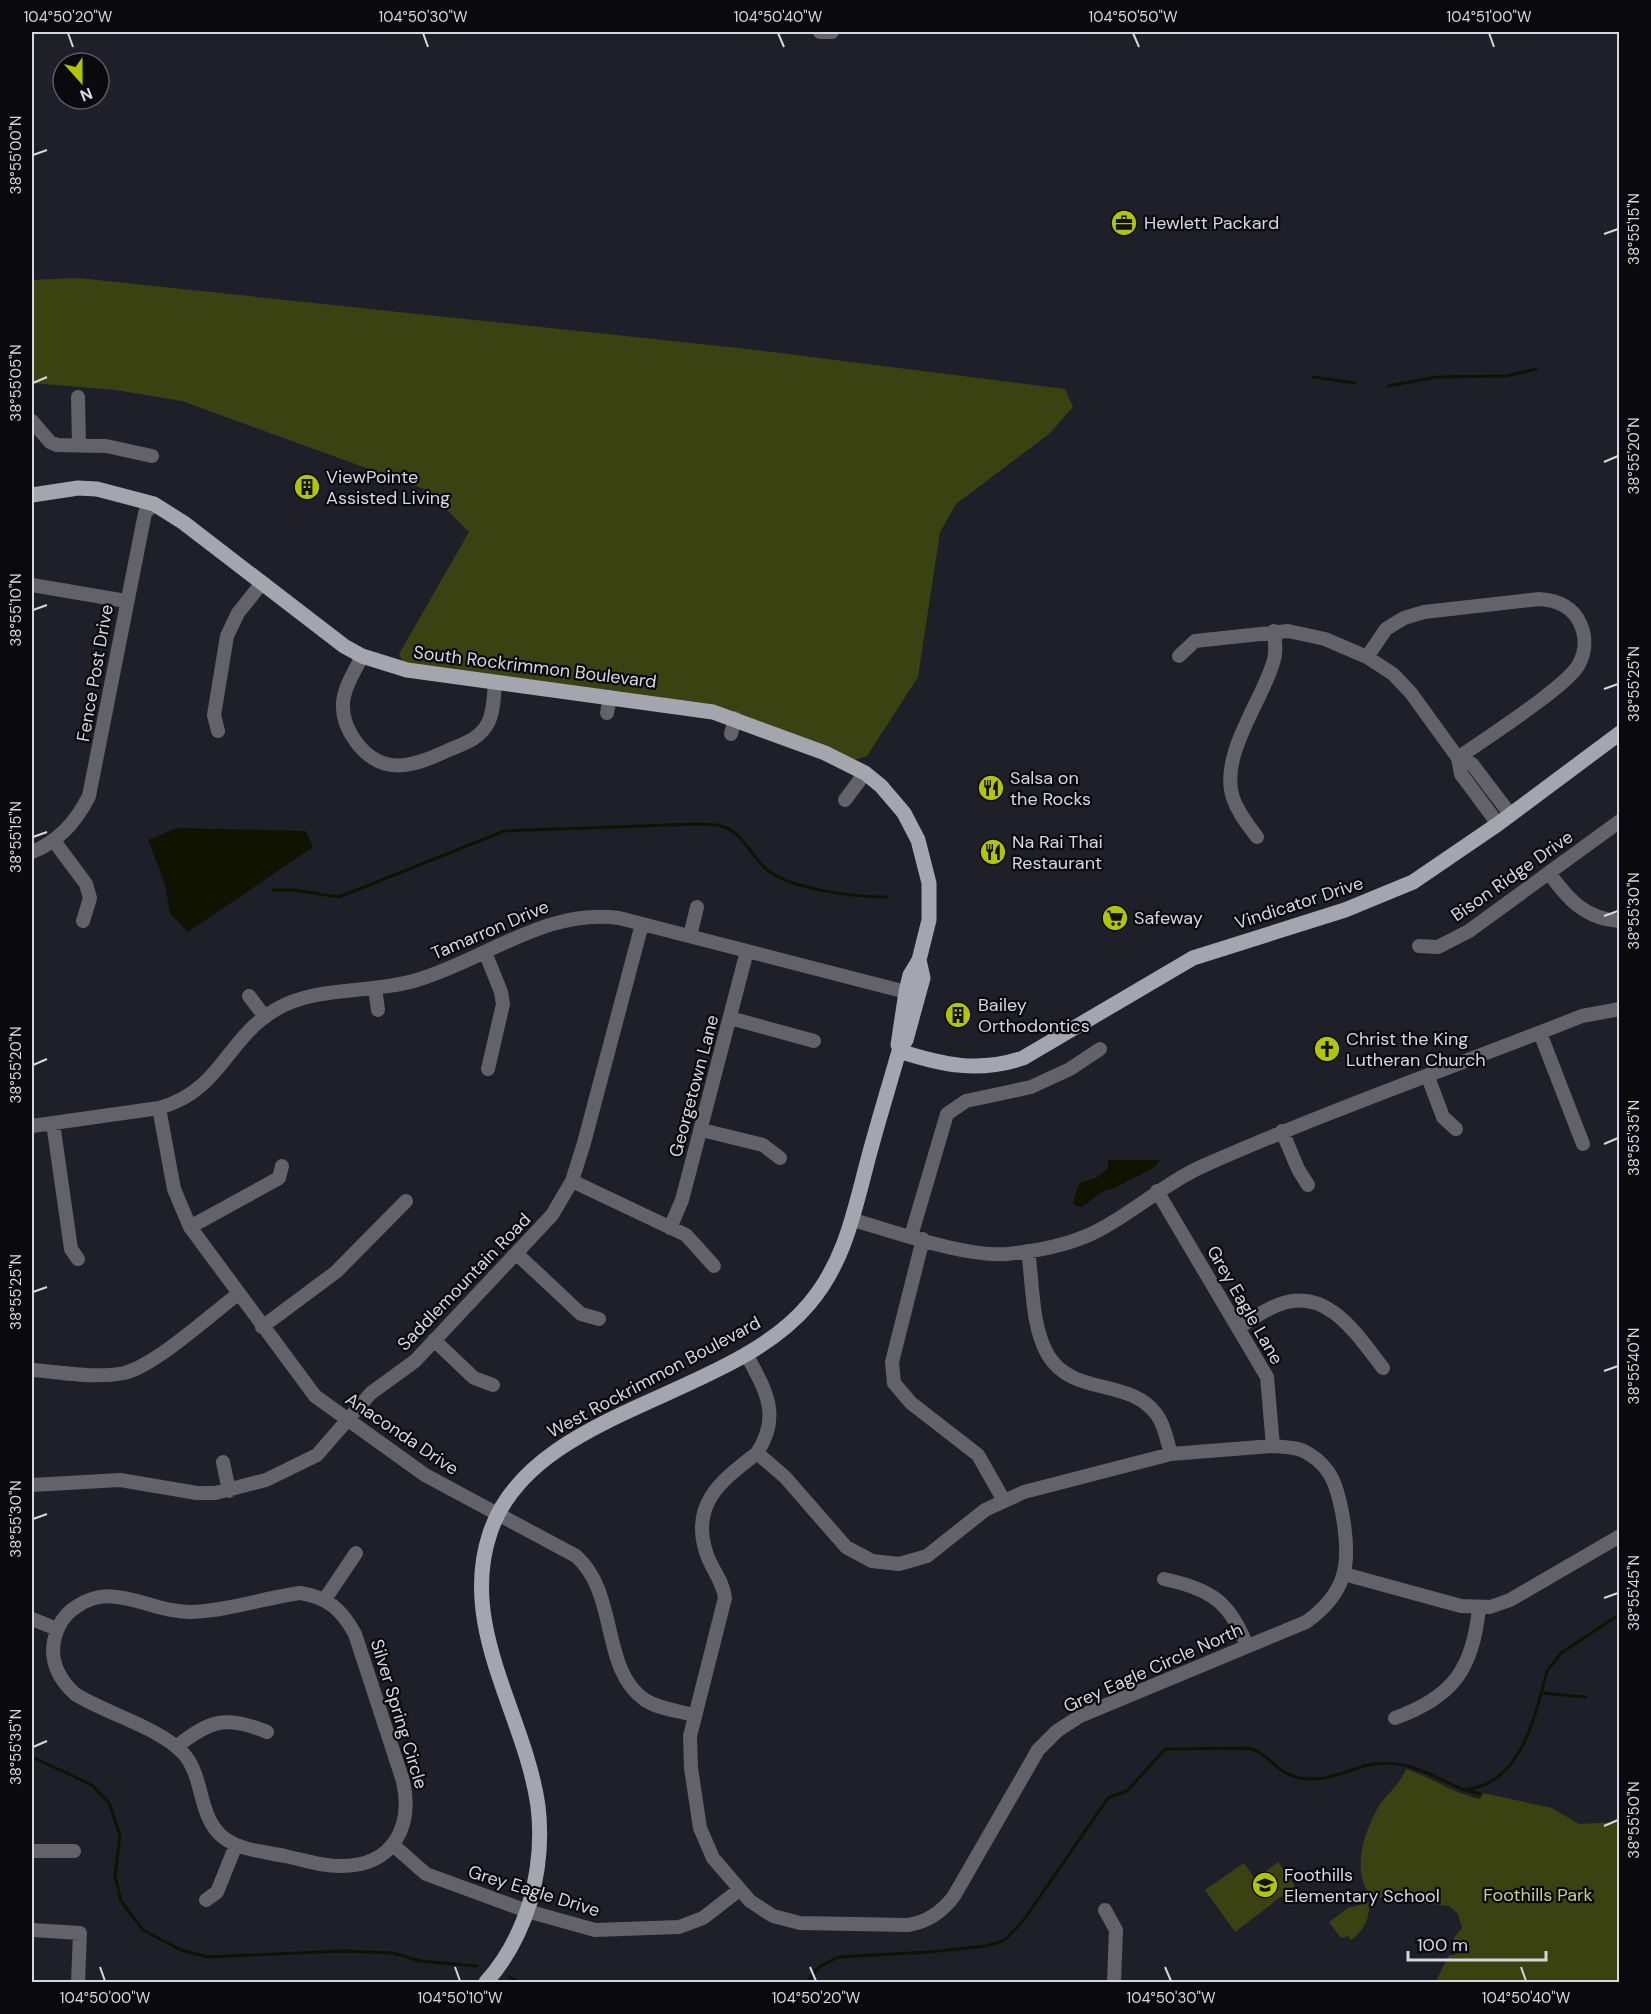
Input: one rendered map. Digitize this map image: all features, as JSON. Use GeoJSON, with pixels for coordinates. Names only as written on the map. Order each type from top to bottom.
{"type":"FeatureCollection","features":[{"type":"Feature","properties":{"kind":"main road","name":"South Rockrimmon Boulevard"},"geometry":{"type":"LineString","coordinates":[[32,495],[78,488],[97,489],[154,504],[184,523],[328,634],[362,656],[407,670],[694,708],[735,718],[825,753],[865,773],[904,813],[926,862],[930,902],[919,960],[910,975],[906,992],[897,1038],[898,1051],[853,1220]]}},
{"type":"Feature","properties":{"kind":"main road","name":"Vindicator Drive"},"geometry":{"type":"LineString","coordinates":[[898,1051],[971,1068],[1005,1064],[1023,1058],[1193,958],[1345,910],[1404,886],[1497,824],[1620,733]]}},
{"type":"Feature","properties":{"kind":"main road","name":"South Rockrimmon Boulevard"},"geometry":{"type":"LineString","coordinates":[[898,1051],[906,1040],[923,978],[919,960]]}},
{"type":"Feature","properties":{"kind":"main road","name":"West Rockrimmon Boulevard"},"geometry":{"type":"LineString","coordinates":[[486,1983],[512,1945],[527,1911],[535,1885],[540,1844],[537,1804],[528,1765],[487,1637],[480,1599],[484,1556],[498,1514],[531,1470],[558,1449],[746,1354],[781,1332],[810,1303],[835,1266],[853,1220]]}},
{"type":"Feature","properties":{"kind":"street"},"geometry":{"type":"LineString","coordinates":[[820,32],[832,32]]}},
{"type":"Feature","properties":{"kind":"street"},"geometry":{"type":"LineString","coordinates":[[78,397],[79,445]]}},
{"type":"Feature","properties":{"kind":"street"},"geometry":{"type":"LineString","coordinates":[[32,421],[51,442],[57,445],[106,446],[152,456]]}},
{"type":"Feature","properties":{"kind":"street","name":"Fence Post Drive"},"geometry":{"type":"LineString","coordinates":[[54,841],[81,811],[94,780],[126,601],[145,513],[154,504]]}},
{"type":"Feature","properties":{"kind":"street"},"geometry":{"type":"LineString","coordinates":[[218,732],[214,715],[227,636],[238,613],[262,583]]}},
{"type":"Feature","properties":{"kind":"street"},"geometry":{"type":"LineString","coordinates":[[32,586],[126,601]]}},
{"type":"Feature","properties":{"kind":"street"},"geometry":{"type":"LineString","coordinates":[[1367,657],[1386,629],[1413,615],[1539,599],[1558,602],[1573,612],[1582,627],[1585,646],[1574,671],[1458,758]]}},
{"type":"Feature","properties":{"kind":"street"},"geometry":{"type":"LineString","coordinates":[[1257,837],[1238,809],[1233,797],[1230,775],[1238,748],[1274,663],[1274,631]]}},
{"type":"Feature","properties":{"kind":"street"},"geometry":{"type":"LineString","coordinates":[[1179,656],[1196,641],[1274,631],[1312,635],[1367,657],[1403,684],[1458,758],[1461,774],[1497,824]]}},
{"type":"Feature","properties":{"kind":"street"},"geometry":{"type":"LineString","coordinates":[[362,656],[346,689],[344,715],[352,738],[383,768],[420,763],[474,739],[488,722],[495,682]]}},
{"type":"Feature","properties":{"kind":"street"},"geometry":{"type":"LineString","coordinates":[[607,713],[610,697]]}},
{"type":"Feature","properties":{"kind":"street"},"geometry":{"type":"LineString","coordinates":[[730,734],[735,718]]}},
{"type":"Feature","properties":{"kind":"street"},"geometry":{"type":"LineString","coordinates":[[1458,758],[1472,764],[1510,814]]}},
{"type":"Feature","properties":{"kind":"street"},"geometry":{"type":"LineString","coordinates":[[845,800],[865,773]]}},
{"type":"Feature","properties":{"kind":"street","name":"Bison Ridge Drive"},"geometry":{"type":"LineString","coordinates":[[1419,946],[1438,947],[1469,931],[1620,821]]}},
{"type":"Feature","properties":{"kind":"street"},"geometry":{"type":"LineString","coordinates":[[32,852],[54,841],[86,884],[90,898],[83,921]]}},
{"type":"Feature","properties":{"kind":"street"},"geometry":{"type":"LineString","coordinates":[[1549,873],[1569,900],[1580,909],[1606,920],[1620,921]]}},
{"type":"Feature","properties":{"kind":"street"},"geometry":{"type":"LineString","coordinates":[[690,936],[697,908]]}},
{"type":"Feature","properties":{"kind":"street","name":"Tamarron Drive"},"geometry":{"type":"LineString","coordinates":[[32,1126],[159,1108],[177,1103],[201,1088],[245,1036],[265,1017],[297,1000],[417,981],[550,924],[576,917],[606,916],[642,924],[906,992]]}},
{"type":"Feature","properties":{"kind":"street","name":"Saddlemountain Road"},"geometry":{"type":"LineString","coordinates":[[32,1485],[120,1480],[197,1493],[229,1491],[266,1480],[318,1455],[371,1393],[415,1361],[552,1215],[572,1181],[642,924]]}},
{"type":"Feature","properties":{"kind":"street","name":"Georgetown Lane"},"geometry":{"type":"LineString","coordinates":[[670,1228],[682,1200],[702,1130],[747,951]]}},
{"type":"Feature","properties":{"kind":"street"},"geometry":{"type":"LineString","coordinates":[[485,952],[501,992],[503,1005],[488,1069]]}},
{"type":"Feature","properties":{"kind":"street"},"geometry":{"type":"LineString","coordinates":[[375,988],[378,1010]]}},
{"type":"Feature","properties":{"kind":"street"},"geometry":{"type":"LineString","coordinates":[[249,996],[265,1017]]}},
{"type":"Feature","properties":{"kind":"street"},"geometry":{"type":"LineString","coordinates":[[853,1220],[959,1248],[998,1254],[1055,1246],[1088,1235],[1184,1174],[1282,1131],[1428,1077],[1582,1016],[1620,1009]]}},
{"type":"Feature","properties":{"kind":"street"},"geometry":{"type":"LineString","coordinates":[[730,1018],[814,1041]]}},
{"type":"Feature","properties":{"kind":"street"},"geometry":{"type":"LineString","coordinates":[[1540,1033],[1583,1144]]}},
{"type":"Feature","properties":{"kind":"street"},"geometry":{"type":"LineString","coordinates":[[1003,1499],[988,1468],[978,1455],[911,1403],[894,1383],[892,1362],[917,1237],[947,1114],[966,1101],[1031,1087],[1070,1069],[1100,1049]]}},
{"type":"Feature","properties":{"kind":"street"},"geometry":{"type":"LineString","coordinates":[[1428,1077],[1443,1117],[1456,1129]]}},
{"type":"Feature","properties":{"kind":"street","name":"Anaconda Drive"},"geometry":{"type":"LineString","coordinates":[[159,1108],[174,1189],[190,1227],[237,1295],[315,1396],[425,1475],[564,1548],[585,1565],[602,1593],[618,1659],[628,1682],[645,1700],[694,1715]]}},
{"type":"Feature","properties":{"kind":"street"},"geometry":{"type":"LineString","coordinates":[[53,1123],[71,1249],[78,1259]]}},
{"type":"Feature","properties":{"kind":"street"},"geometry":{"type":"LineString","coordinates":[[702,1130],[763,1145],[780,1158]]}},
{"type":"Feature","properties":{"kind":"street"},"geometry":{"type":"LineString","coordinates":[[1282,1131],[1298,1169],[1308,1185]]}},
{"type":"Feature","properties":{"kind":"street"},"geometry":{"type":"LineString","coordinates":[[190,1227],[279,1178],[282,1166]]}},
{"type":"Feature","properties":{"kind":"street"},"geometry":{"type":"LineString","coordinates":[[572,1181],[696,1243],[714,1266]]}},
{"type":"Feature","properties":{"kind":"street","name":"Grey Eagle Lane"},"geometry":{"type":"LineString","coordinates":[[1157,1191],[1267,1377],[1273,1446]]}},
{"type":"Feature","properties":{"kind":"street"},"geometry":{"type":"LineString","coordinates":[[262,1327],[336,1272],[406,1201]]}},
{"type":"Feature","properties":{"kind":"street"},"geometry":{"type":"LineString","coordinates":[[1028,1251],[1038,1329],[1048,1356],[1057,1367],[1080,1382],[1118,1390],[1148,1405],[1163,1426],[1171,1454]]}},
{"type":"Feature","properties":{"kind":"street"},"geometry":{"type":"LineString","coordinates":[[517,1254],[581,1314],[599,1319]]}},
{"type":"Feature","properties":{"kind":"street"},"geometry":{"type":"LineString","coordinates":[[32,1370],[101,1376],[125,1373],[147,1364],[237,1295]]}},
{"type":"Feature","properties":{"kind":"street"},"geometry":{"type":"LineString","coordinates":[[1238,1328],[1278,1305],[1301,1301],[1313,1303],[1336,1312],[1346,1321],[1383,1368]]}},
{"type":"Feature","properties":{"kind":"street"},"geometry":{"type":"LineString","coordinates":[[434,1340],[474,1378],[493,1385]]}},
{"type":"Feature","properties":{"kind":"street"},"geometry":{"type":"LineString","coordinates":[[746,1354],[764,1387],[770,1410],[768,1433],[757,1453],[785,1477],[846,1547],[857,1555],[885,1563],[899,1564],[927,1556],[985,1510],[1003,1499],[1171,1454],[1273,1446],[1307,1452],[1332,1475],[1347,1536],[1347,1562],[1344,1574],[1461,1606],[1479,1608],[1510,1600],[1620,1536]]}},
{"type":"Feature","properties":{"kind":"street","name":"Grey Eagle Circle North"},"geometry":{"type":"LineString","coordinates":[[757,1453],[726,1476],[710,1498],[705,1510],[703,1524],[706,1552],[724,1587],[725,1598],[694,1715],[689,1752],[700,1828],[713,1858],[739,1890],[763,1911],[800,1923],[908,1925],[920,1923],[940,1912],[954,1896],[1031,1761],[1057,1731],[1080,1716],[1315,1615],[1332,1598],[1344,1574]]}},
{"type":"Feature","properties":{"kind":"street"},"geometry":{"type":"LineString","coordinates":[[223,1462],[229,1491]]}},
{"type":"Feature","properties":{"kind":"street"},"geometry":{"type":"LineString","coordinates":[[356,1553],[325,1599],[300,1593],[189,1612],[111,1595],[84,1601],[73,1608],[57,1629],[54,1659],[65,1684],[86,1701],[177,1747],[193,1770],[205,1810],[214,1828],[236,1845],[332,1866],[371,1861],[393,1845]]}},
{"type":"Feature","properties":{"kind":"street"},"geometry":{"type":"LineString","coordinates":[[1164,1580],[1184,1584],[1218,1599],[1238,1621],[1247,1646]]}},
{"type":"Feature","properties":{"kind":"street","name":"Silver Spring Circle"},"geometry":{"type":"LineString","coordinates":[[325,1599],[342,1612],[356,1634],[403,1781],[406,1814],[400,1835],[393,1845]]}},
{"type":"Feature","properties":{"kind":"street"},"geometry":{"type":"LineString","coordinates":[[1395,1718],[1437,1698],[1460,1674],[1473,1648],[1479,1608]]}},
{"type":"Feature","properties":{"kind":"street"},"geometry":{"type":"LineString","coordinates":[[32,1619],[57,1629]]}},
{"type":"Feature","properties":{"kind":"street"},"geometry":{"type":"LineString","coordinates":[[177,1747],[200,1728],[213,1722],[234,1721],[267,1732]]}},
{"type":"Feature","properties":{"kind":"street"},"geometry":{"type":"LineString","coordinates":[[206,1900],[216,1892],[236,1845]]}},
{"type":"Feature","properties":{"kind":"street","name":"Grey Eagle Drive"},"geometry":{"type":"LineString","coordinates":[[393,1845],[426,1874],[527,1911],[596,1930],[679,1927],[703,1918],[739,1890]]}},
{"type":"Feature","properties":{"kind":"street"},"geometry":{"type":"LineString","coordinates":[[32,1851],[74,1851]]}},
{"type":"Feature","properties":{"kind":"street"},"geometry":{"type":"LineString","coordinates":[[1105,1910],[1116,1930],[1114,1983]]}},
{"type":"Feature","properties":{"kind":"street"},"geometry":{"type":"LineString","coordinates":[[32,1930],[80,1933],[78,1983]]}},
{"type":"Feature","properties":{"kind":"green space"},"geometry":{"type":"Polygon","coordinates":[[[78,278],[757,350],[1065,389],[1073,407],[1049,434],[956,504],[940,532],[918,677],[867,756],[845,763],[713,712],[407,670],[399,654],[469,532],[427,490],[182,401],[115,390],[32,383],[32,280],[78,278]]]}},
{"type":"Feature","properties":{"kind":"green space","name":"Foothills Park"},"geometry":{"type":"Polygon","coordinates":[[[1406,1769],[1480,1799],[1483,1793],[1552,1808],[1579,1824],[1617,1822],[1619,1982],[1436,1981],[1449,1955],[1455,1955],[1453,1939],[1462,1928],[1458,1914],[1449,1906],[1372,1897],[1365,1887],[1362,1876],[1362,1852],[1368,1827],[1379,1806],[1406,1769]]]}},
{"type":"Feature","properties":{"kind":"green space"},"geometry":{"type":"Polygon","coordinates":[[[1278,1862],[1295,1886],[1235,1932],[1205,1890],[1244,1863],[1255,1879],[1278,1862]]]}},
{"type":"Feature","properties":{"kind":"green space"},"geometry":{"type":"Polygon","coordinates":[[[1370,1902],[1369,1913],[1360,1932],[1351,1940],[1348,1936],[1341,1938],[1329,1922],[1348,1908],[1370,1902]]]}},
{"type":"Feature","properties":{"kind":"shaded area"},"geometry":{"type":"Polygon","coordinates":[[[177,828],[306,831],[313,847],[188,932],[170,913],[165,884],[148,840],[177,828]]]}},
{"type":"Feature","properties":{"kind":"shaded area"},"geometry":{"type":"Polygon","coordinates":[[[1108,1160],[1160,1160],[1154,1168],[1103,1191],[1082,1207],[1076,1206],[1073,1202],[1079,1183],[1096,1178],[1108,1168],[1108,1160]]]}},
{"type":"Feature","properties":{"kind":"waterway"},"geometry":{"type":"LineString","coordinates":[[1388,386],[1437,377],[1506,376],[1536,369]]}},
{"type":"Feature","properties":{"kind":"waterway"},"geometry":{"type":"LineString","coordinates":[[1313,377],[1355,383]]}},
{"type":"Feature","properties":{"kind":"waterway"},"geometry":{"type":"LineString","coordinates":[[273,890],[293,890],[339,897],[504,831],[700,824],[718,825],[731,830],[766,869],[791,882],[841,894],[886,897]]}},
{"type":"Feature","properties":{"kind":"waterway"},"geometry":{"type":"LineString","coordinates":[[807,1982],[819,1967],[838,1957],[929,1952],[986,1946],[1005,1940],[1023,1921],[1108,1798],[1127,1791],[1165,1749],[1249,1748],[1263,1755],[1281,1770],[1309,1779],[1331,1776],[1381,1763],[1418,1769],[1464,1790],[1484,1785],[1500,1775],[1513,1762],[1523,1745],[1531,1727],[1547,1671],[1561,1653],[1620,1614]]}},
{"type":"Feature","properties":{"kind":"waterway"},"geometry":{"type":"LineString","coordinates":[[1541,1693],[1586,1697]]}},
{"type":"Feature","properties":{"kind":"waterway"},"geometry":{"type":"LineString","coordinates":[[32,1757],[92,1785],[109,1803],[120,1835],[115,1875],[121,1901],[143,1930],[181,1950],[209,1957],[341,1951],[393,1953],[420,1961],[477,1966]]}},
{"type":"Feature","properties":{"kind":"waterway"},"geometry":{"type":"LineString","coordinates":[[1468,1791],[1480,1794]]}},
{"type":"Feature","properties":{"kind":"waterway"},"geometry":{"type":"LineString","coordinates":[[509,1977],[520,1982]]}},
{"type":"Feature","properties":{"kind":"place","name":"Hewlett Packard"},"geometry":{"type":"Point","coordinates":[1124,223]}},
{"type":"Feature","properties":{"kind":"place","name":"ViewPointe Assisted Living"},"geometry":{"type":"Point","coordinates":[307,487]}},
{"type":"Feature","properties":{"kind":"place","name":"Salsa on the Rocks"},"geometry":{"type":"Point","coordinates":[991,788]}},
{"type":"Feature","properties":{"kind":"place","name":"Na Rai Thai Restaurant"},"geometry":{"type":"Point","coordinates":[993,852]}},
{"type":"Feature","properties":{"kind":"place","name":"Safeway"},"geometry":{"type":"Point","coordinates":[1115,918]}},
{"type":"Feature","properties":{"kind":"place","name":"Bailey Orthodontics"},"geometry":{"type":"Point","coordinates":[958,1015]}},
{"type":"Feature","properties":{"kind":"place","name":"Christ the King Lutheran Church"},"geometry":{"type":"Point","coordinates":[1327,1049]}},
{"type":"Feature","properties":{"kind":"place","name":"Foothills Elementary School"},"geometry":{"type":"Point","coordinates":[1265,1885]}}]}
